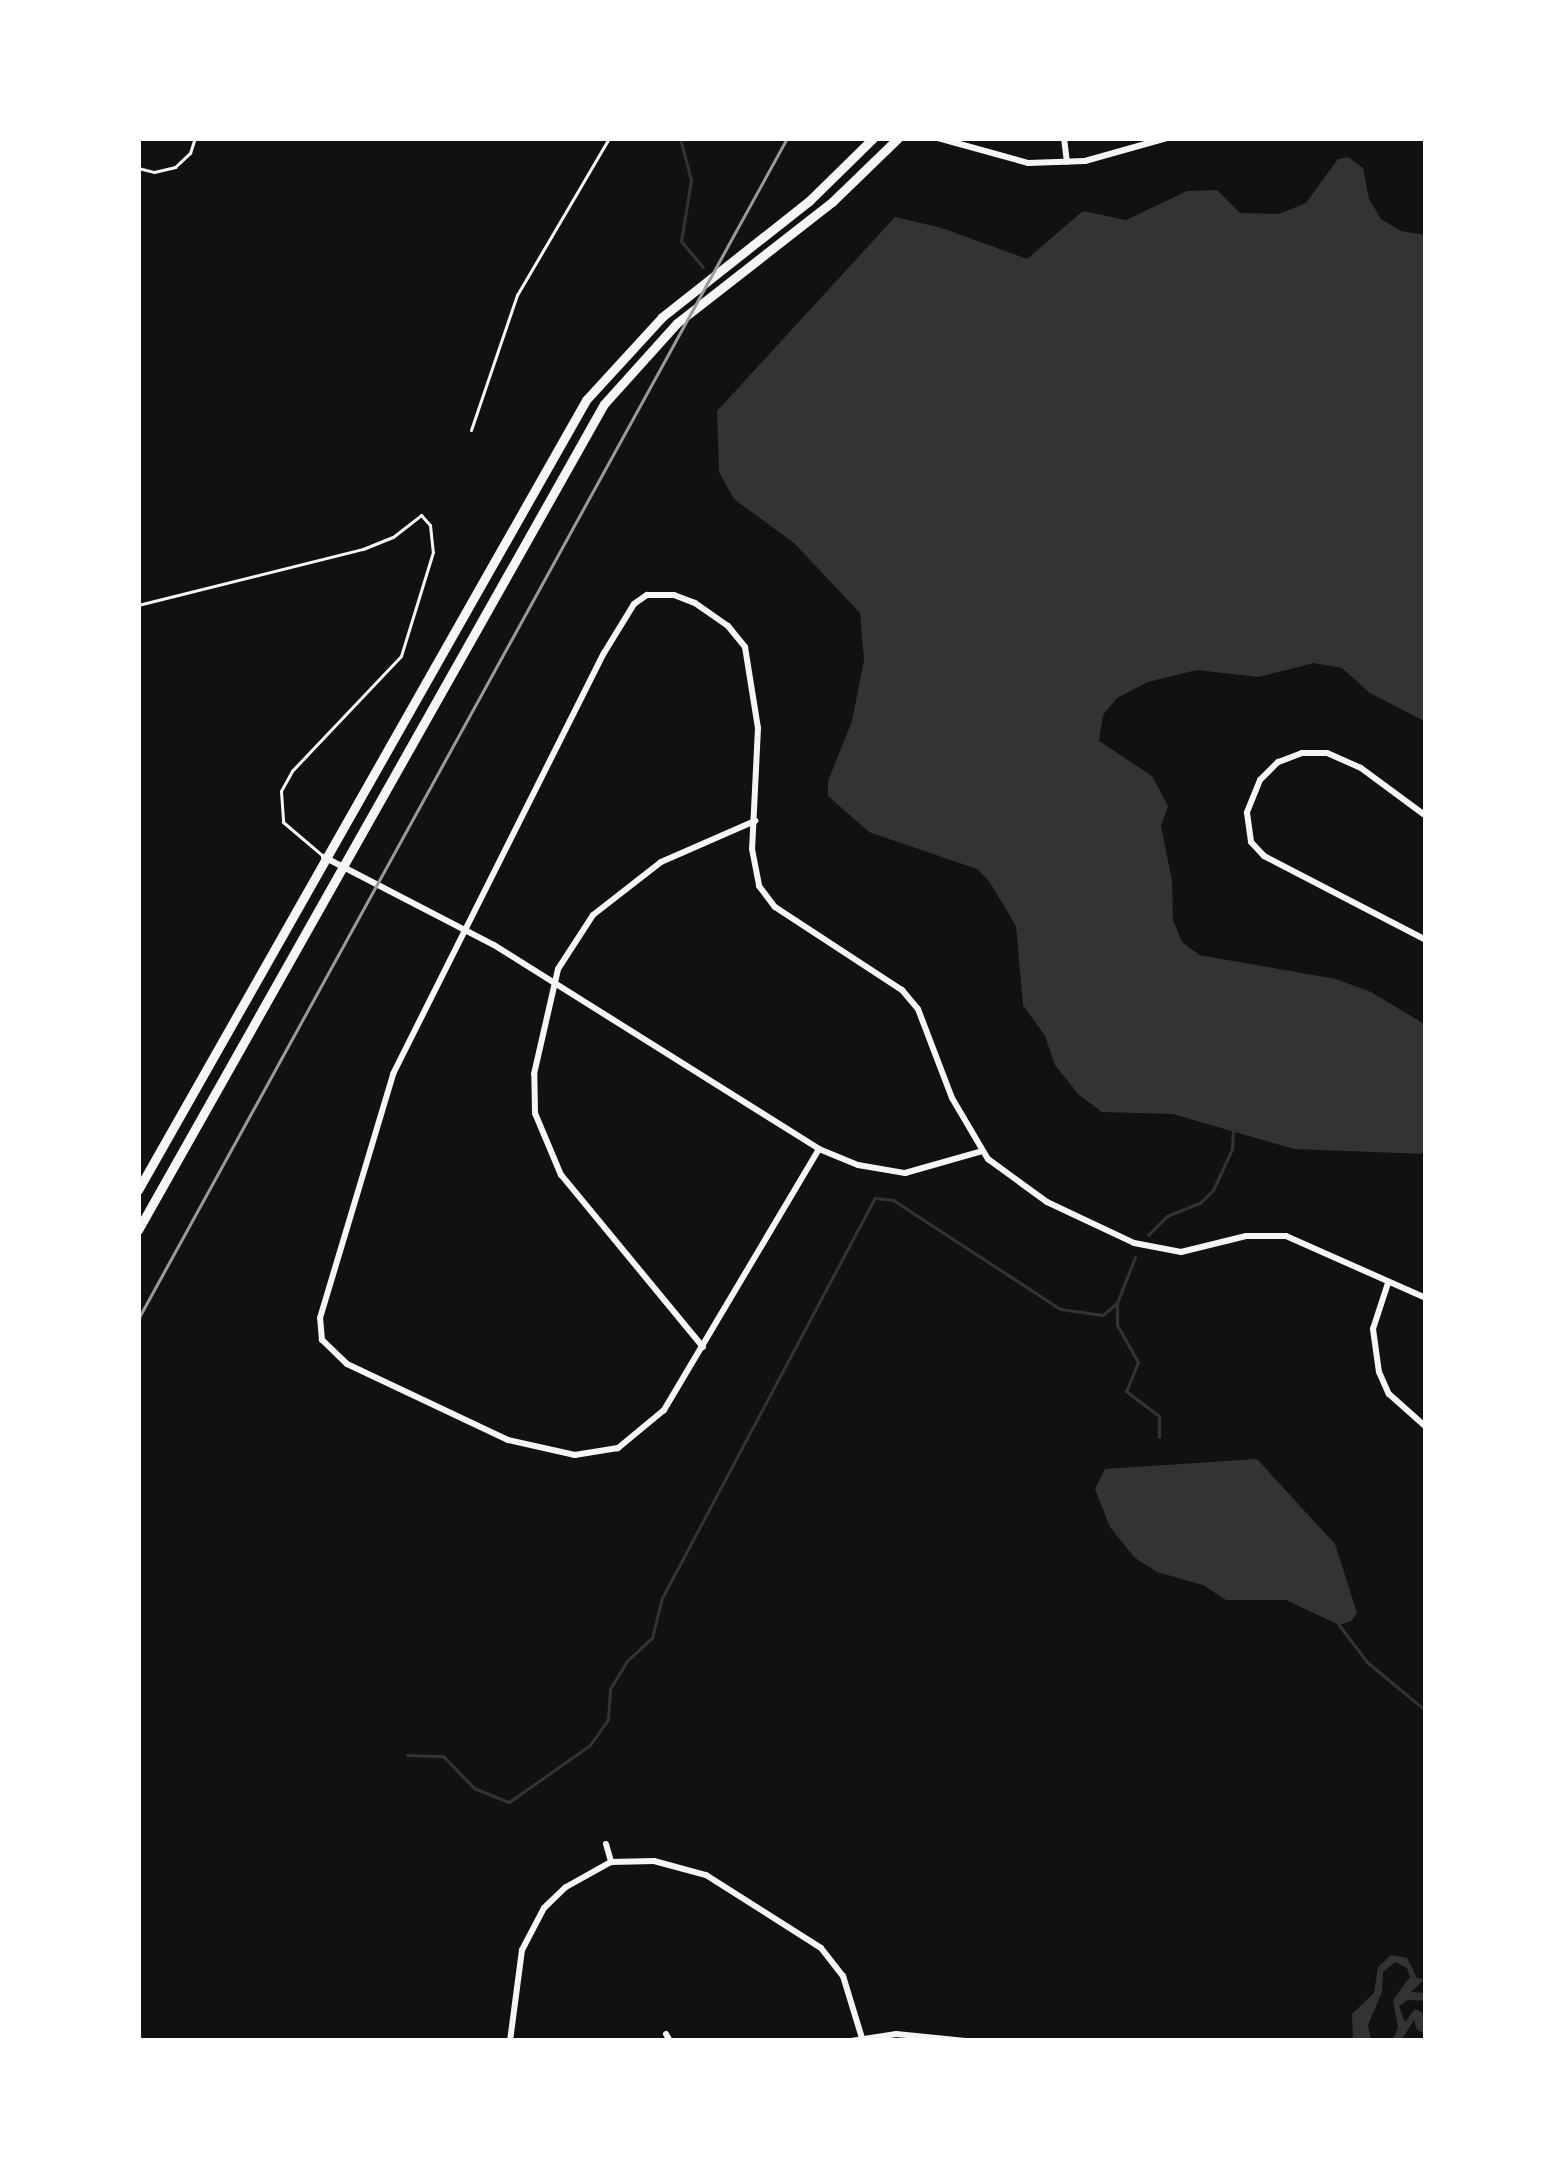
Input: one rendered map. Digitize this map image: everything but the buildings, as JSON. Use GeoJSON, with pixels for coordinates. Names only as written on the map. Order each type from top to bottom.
{"type":"FeatureCollection","features":[{"type":"Feature","properties":{"kind":"main road"},"geometry":{"type":"LineString","coordinates":[[138,1190],[586,400],[662,317],[809,201],[873,138]]}},
{"type":"Feature","properties":{"kind":"main road"},"geometry":{"type":"LineString","coordinates":[[138,1230],[577,446],[615,388],[677,323],[832,202],[898,138]]}},
{"type":"Feature","properties":{"kind":"street"},"geometry":{"type":"LineString","coordinates":[[938,138],[996,158],[1067,162],[1116,155],[1167,138]]}},
{"type":"Feature","properties":{"kind":"street"},"geometry":{"type":"LineString","coordinates":[[1064,138],[1067,162]]}},
{"type":"Feature","properties":{"kind":"street"},"geometry":{"type":"LineString","coordinates":[[819,1149],[656,1420],[636,1438],[604,1454],[575,1456],[533,1448],[456,1418],[347,1364],[322,1340],[320,1318],[392,1074],[615,633],[644,596],[674,595],[695,603],[728,626],[745,647],[758,728],[753,870],[766,899],[902,990],[918,1010],[952,1098],[982,1151],[1047,1202],[1134,1243],[1180,1252],[1246,1237],[1286,1236],[1426,1298]]}},
{"type":"Feature","properties":{"kind":"street"},"geometry":{"type":"LineString","coordinates":[[1426,816],[1361,767],[1327,753],[1302,753],[1278,762],[1260,779],[1247,813],[1251,842],[1264,856],[1426,940]]}},
{"type":"Feature","properties":{"kind":"street"},"geometry":{"type":"LineString","coordinates":[[703,1347],[593,1217],[543,1143],[535,1113],[534,1074],[554,981],[574,940],[619,890],[688,847],[755,821]]}},
{"type":"Feature","properties":{"kind":"street"},"geometry":{"type":"LineString","coordinates":[[324,857],[554,981],[819,1149],[858,1165],[905,1173],[982,1151]]}},
{"type":"Feature","properties":{"kind":"street"},"geometry":{"type":"LineString","coordinates":[[1388,1283],[1373,1329],[1379,1372],[1389,1394],[1426,1427]]}},
{"type":"Feature","properties":{"kind":"street"},"geometry":{"type":"LineString","coordinates":[[606,1844],[611,1862]]}},
{"type":"Feature","properties":{"kind":"street"},"geometry":{"type":"LineString","coordinates":[[511,2041],[517,1970],[528,1934],[566,1887],[611,1862],[654,1861],[687,1867],[809,1938],[843,1976],[862,2038]]}},
{"type":"Feature","properties":{"kind":"street"},"geometry":{"type":"LineString","coordinates":[[851,2041],[923,2034],[966,2041]]}},
{"type":"Feature","properties":{"kind":"lane"},"geometry":{"type":"LineString","coordinates":[[138,168],[154,172],[175,167],[195,138]]}},
{"type":"Feature","properties":{"kind":"lane"},"geometry":{"type":"LineString","coordinates":[[471,430],[517,295],[609,138]]}},
{"type":"Feature","properties":{"kind":"lane"},"geometry":{"type":"LineString","coordinates":[[138,605],[363,549],[393,537],[421,515],[433,531],[433,552],[401,656],[368,698],[292,771],[280,791],[284,822],[324,857]]}},
{"type":"Feature","properties":{"kind":"shaded area"},"geometry":{"type":"Polygon","coordinates":[[[1348,157],[1363,168],[1369,199],[1381,219],[1401,231],[1426,235],[1426,722],[1370,693],[1342,668],[1314,663],[1258,677],[1197,670],[1148,682],[1117,698],[1103,715],[1099,741],[1152,776],[1168,806],[1161,826],[1172,881],[1173,920],[1182,942],[1199,955],[1336,979],[1371,992],[1426,1025],[1426,1154],[1294,1149],[1173,1114],[1102,1112],[1079,1095],[1055,1065],[1045,1036],[1023,1005],[1016,926],[989,881],[977,869],[869,832],[828,796],[828,781],[852,721],[864,660],[860,613],[794,543],[734,499],[719,472],[717,411],[895,217],[942,228],[1027,259],[1083,211],[1126,220],[1187,191],[1217,190],[1240,213],[1279,214],[1306,203],[1338,159],[1348,157]]]}},
{"type":"Feature","properties":{"kind":"shaded area"},"geometry":{"type":"Polygon","coordinates":[[[1257,1459],[1335,1544],[1357,1613],[1351,1621],[1339,1625],[1286,1600],[1226,1600],[1203,1585],[1157,1572],[1135,1558],[1110,1527],[1095,1489],[1105,1469],[1257,1459]]]}},
{"type":"Feature","properties":{"kind":"shaded area"},"geometry":{"type":"Polygon","coordinates":[[[1391,1955],[1407,1958],[1417,1978],[1425,1979],[1411,1992],[1426,1993],[1426,2001],[1408,2000],[1399,2006],[1405,2022],[1415,2009],[1426,2014],[1426,2034],[1417,2030],[1414,2020],[1401,2041],[1392,2041],[1398,2028],[1393,2000],[1410,1977],[1407,1968],[1395,1962],[1383,1972],[1382,1992],[1368,2025],[1371,2041],[1353,2041],[1352,2014],[1374,1993],[1378,1967],[1391,1955]]]}},
{"type":"Feature","properties":{"kind":"waterway"},"geometry":{"type":"LineString","coordinates":[[680,138],[691,180],[681,241],[703,267]]}},
{"type":"Feature","properties":{"kind":"waterway"},"geometry":{"type":"LineString","coordinates":[[1148,1235],[1167,1216],[1200,1203],[1213,1190],[1232,1149],[1233,1131]]}},
{"type":"Feature","properties":{"kind":"waterway"},"geometry":{"type":"LineString","coordinates":[[407,1755],[443,1756],[474,1788],[509,1802],[590,1745],[608,1719],[610,1689],[627,1661],[652,1638],[662,1598],[875,1198],[893,1200],[1060,1309],[1103,1315],[1117,1303]]}},
{"type":"Feature","properties":{"kind":"waterway"},"geometry":{"type":"LineString","coordinates":[[1135,1257],[1117,1303],[1117,1325],[1138,1362],[1126,1391],[1159,1416],[1159,1437]]}},
{"type":"Feature","properties":{"kind":"waterway"},"geometry":{"type":"LineString","coordinates":[[1339,1625],[1367,1662],[1426,1711]]}},
{"type":"Feature","properties":{"kind":"railway"},"geometry":{"type":"LineString","coordinates":[[138,1319],[787,138]]}}]}
